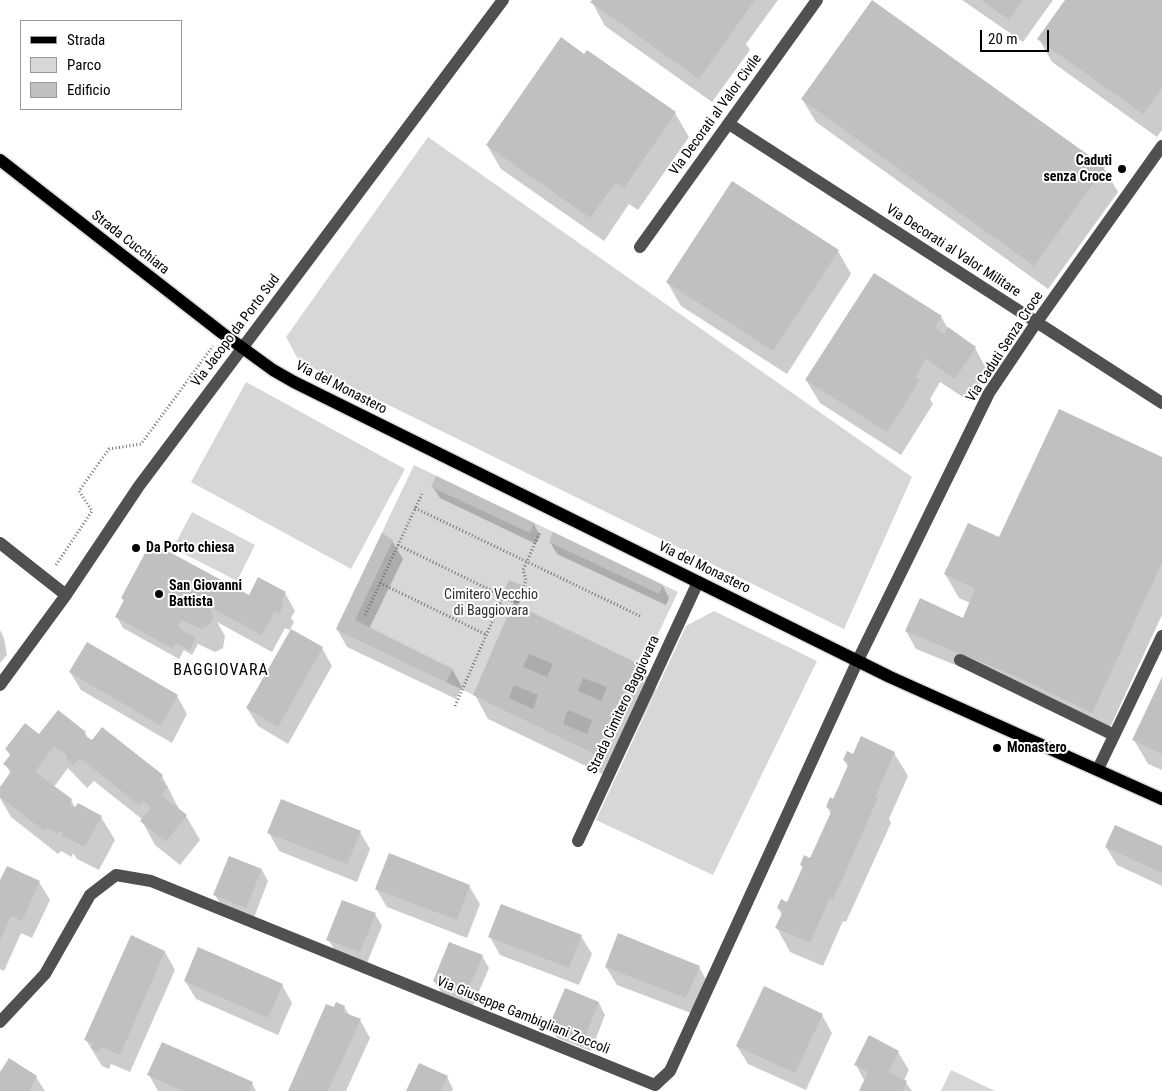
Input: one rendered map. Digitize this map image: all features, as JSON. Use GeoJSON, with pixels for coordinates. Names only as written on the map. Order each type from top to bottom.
{"type":"FeatureCollection","features":[{"type":"Feature","properties":{"kind":"main road","name":"Strada Cucchiara"},"geometry":{"type":"LineString","coordinates":[[0,160],[242,348]]}},
{"type":"Feature","properties":{"kind":"main road","name":"Via del Monastero"},"geometry":{"type":"LineString","coordinates":[[242,348],[294,382],[890,677],[1162,798]]}},
{"type":"Feature","properties":{"kind":"street","name":"Via Jacopo da Porto Sud"},"geometry":{"type":"LineString","coordinates":[[0,685],[66,595],[139,486],[503,0]]}},
{"type":"Feature","properties":{"kind":"street","name":"Via Decorati al Valor Civile"},"geometry":{"type":"LineString","coordinates":[[640,247],[817,0]]}},
{"type":"Feature","properties":{"kind":"street","name":"Via Decorati al Valor Militare"},"geometry":{"type":"LineString","coordinates":[[729,124],[1162,403]]}},
{"type":"Feature","properties":{"kind":"street","name":"Via Caduti Senza Croce"},"geometry":{"type":"LineString","coordinates":[[858,660],[989,393],[1036,323],[1162,146]]}},
{"type":"Feature","properties":{"kind":"street"},"geometry":{"type":"LineString","coordinates":[[0,544],[66,595]]}},
{"type":"Feature","properties":{"kind":"street","name":"Strada Cimitero Baggiovara"},"geometry":{"type":"LineString","coordinates":[[578,841],[698,582]]}},
{"type":"Feature","properties":{"kind":"street"},"geometry":{"type":"LineString","coordinates":[[1098,769],[1162,636]]}},
{"type":"Feature","properties":{"kind":"street","name":"Via Giuseppe Gambigliani Zoccoli"},"geometry":{"type":"LineString","coordinates":[[0,1022],[45,974],[90,895],[116,875],[151,880],[655,1086],[670,1071],[858,660]]}},
{"type":"Feature","properties":{"kind":"street"},"geometry":{"type":"LineString","coordinates":[[960,660],[1114,735]]}},
{"type":"Feature","properties":{"kind":"path"},"geometry":{"type":"LineString","coordinates":[[46,580],[92,511],[79,491],[109,449],[141,444],[222,333]]}},
{"type":"Feature","properties":{"kind":"path"},"geometry":{"type":"LineString","coordinates":[[365,615],[422,494]]}},
{"type":"Feature","properties":{"kind":"path"},"geometry":{"type":"LineString","coordinates":[[415,508],[642,618]]}},
{"type":"Feature","properties":{"kind":"path"},"geometry":{"type":"LineString","coordinates":[[398,545],[517,603],[526,580],[523,570],[540,532]]}},
{"type":"Feature","properties":{"kind":"path"},"geometry":{"type":"LineString","coordinates":[[380,583],[487,635]]}},
{"type":"Feature","properties":{"kind":"path"},"geometry":{"type":"LineString","coordinates":[[455,706],[503,597]]}},
{"type":"Feature","properties":{"kind":"green space"},"geometry":{"type":"Polygon","coordinates":[[[428,137],[912,477],[844,629],[299,361],[286,337],[428,137]]]}},
{"type":"Feature","properties":{"kind":"green space"},"geometry":{"type":"Polygon","coordinates":[[[246,382],[405,469],[351,569],[191,482],[246,382]]]}},
{"type":"Feature","properties":{"kind":"green space","name":"Cimitero Vecchio di Baggiovara"},"geometry":{"type":"Polygon","coordinates":[[[414,465],[678,592],[600,756],[336,629],[414,465]]]}},
{"type":"Feature","properties":{"kind":"green space"},"geometry":{"type":"Polygon","coordinates":[[[192,512],[255,545],[237,581],[173,548],[192,512]]]}},
{"type":"Feature","properties":{"kind":"green space"},"geometry":{"type":"Polygon","coordinates":[[[714,611],[817,661],[713,875],[596,820],[686,626],[714,611]]]}},
{"type":"Feature","properties":{"kind":"green space"},"geometry":{"type":"Polygon","coordinates":[[[951,1070],[995,1091],[941,1091],[951,1070]]]}},
{"type":"Feature","properties":{"kind":"building"},"geometry":{"type":"Polygon","coordinates":[[[592,0],[755,0],[699,79],[590,2],[592,0]]]}},
{"type":"Feature","properties":{"kind":"building"},"geometry":{"type":"Polygon","coordinates":[[[872,0],[1105,167],[1034,266],[801,99],[872,0]]]}},
{"type":"Feature","properties":{"kind":"building"},"geometry":{"type":"Polygon","coordinates":[[[981,0],[1023,0],[1009,20],[981,0]]]}},
{"type":"Feature","properties":{"kind":"building"},"geometry":{"type":"Polygon","coordinates":[[[1065,0],[1162,0],[1162,88],[1143,114],[1037,39],[1065,0]]]}},
{"type":"Feature","properties":{"kind":"building"},"geometry":{"type":"Polygon","coordinates":[[[561,37],[584,54],[587,50],[676,112],[624,188],[616,182],[590,218],[486,145],[561,37]]]}},
{"type":"Feature","properties":{"kind":"building"},"geometry":{"type":"Polygon","coordinates":[[[732,181],[839,250],[773,351],[666,282],[732,181]]]}},
{"type":"Feature","properties":{"kind":"building"},"geometry":{"type":"Polygon","coordinates":[[[874,273],[942,316],[935,327],[944,334],[948,327],[976,347],[955,379],[926,359],[915,377],[920,380],[887,432],[805,380],[874,273]]]}},
{"type":"Feature","properties":{"kind":"building"},"geometry":{"type":"Polygon","coordinates":[[[1059,409],[1162,457],[1162,563],[1092,713],[1020,678],[905,631],[920,598],[963,618],[975,589],[944,574],[968,523],[999,537],[1059,409]]]}},
{"type":"Feature","properties":{"kind":"building"},"geometry":{"type":"Polygon","coordinates":[[[436,476],[534,523],[530,533],[431,487],[436,476]]]}},
{"type":"Feature","properties":{"kind":"building"},"geometry":{"type":"Polygon","coordinates":[[[553,532],[663,585],[659,594],[549,542],[553,532]]]}},
{"type":"Feature","properties":{"kind":"building"},"geometry":{"type":"Polygon","coordinates":[[[382,533],[393,540],[355,620],[453,669],[446,682],[336,629],[382,533]]]}},
{"type":"Feature","properties":{"kind":"building"},"geometry":{"type":"Polygon","coordinates":[[[151,542],[249,595],[258,577],[286,592],[281,601],[284,604],[279,614],[275,611],[262,635],[206,605],[212,611],[213,617],[210,624],[201,629],[181,620],[178,627],[196,638],[189,650],[176,643],[172,648],[115,617],[124,600],[121,598],[151,542]]]}},
{"type":"Feature","properties":{"kind":"building"},"geometry":{"type":"Polygon","coordinates":[[[509,580],[522,585],[515,600],[502,594],[509,580]]]}},
{"type":"Feature","properties":{"kind":"building"},"geometry":{"type":"Polygon","coordinates":[[[513,603],[643,666],[600,756],[473,695],[513,603]],[[529,654],[523,667],[547,677],[553,664],[529,654]],[[583,678],[578,691],[601,701],[607,687],[583,678]],[[514,685],[509,698],[533,709],[538,695],[514,685]],[[568,710],[563,724],[587,734],[592,720],[568,710]]]}},
{"type":"Feature","properties":{"kind":"building"},"geometry":{"type":"Polygon","coordinates":[[[291,629],[323,647],[278,727],[246,708],[291,629]]]}},
{"type":"Feature","properties":{"kind":"building"},"geometry":{"type":"Polygon","coordinates":[[[87,642],[178,695],[161,726],[69,672],[87,642]]]}},
{"type":"Feature","properties":{"kind":"building"},"geometry":{"type":"Polygon","coordinates":[[[1162,677],[1162,754],[1132,740],[1162,677]]]}},
{"type":"Feature","properties":{"kind":"building"},"geometry":{"type":"Polygon","coordinates":[[[58,710],[86,732],[84,735],[92,740],[102,727],[163,775],[160,780],[168,787],[161,795],[187,815],[166,842],[140,821],[151,807],[143,801],[139,805],[80,758],[73,765],[66,759],[67,755],[54,746],[35,772],[72,799],[70,805],[75,807],[78,803],[102,816],[85,847],[62,836],[63,833],[59,831],[58,834],[47,828],[44,831],[0,797],[0,787],[12,770],[3,764],[11,754],[5,749],[25,723],[39,734],[58,710]]]}},
{"type":"Feature","properties":{"kind":"building"},"geometry":{"type":"Polygon","coordinates":[[[861,736],[895,752],[875,797],[878,798],[833,900],[830,898],[810,943],[775,928],[783,911],[777,908],[781,899],[787,902],[803,866],[800,865],[804,855],[810,858],[832,810],[826,807],[830,797],[833,799],[849,763],[843,760],[847,751],[853,754],[861,736]]]}},
{"type":"Feature","properties":{"kind":"building"},"geometry":{"type":"Polygon","coordinates":[[[281,799],[361,831],[347,864],[267,833],[281,799]]]}},
{"type":"Feature","properties":{"kind":"building"},"geometry":{"type":"Polygon","coordinates":[[[1115,825],[1162,846],[1162,873],[1105,847],[1115,825]]]}},
{"type":"Feature","properties":{"kind":"building"},"geometry":{"type":"Polygon","coordinates":[[[389,853],[470,885],[457,920],[375,889],[389,853]]]}},
{"type":"Feature","properties":{"kind":"building"},"geometry":{"type":"Polygon","coordinates":[[[229,856],[262,869],[246,908],[213,895],[229,856]]]}},
{"type":"Feature","properties":{"kind":"building"},"geometry":{"type":"Polygon","coordinates":[[[7,866],[40,881],[22,921],[11,916],[0,940],[0,880],[7,866]]]}},
{"type":"Feature","properties":{"kind":"building"},"geometry":{"type":"Polygon","coordinates":[[[342,900],[376,913],[360,952],[326,940],[342,900]]]}},
{"type":"Feature","properties":{"kind":"building"},"geometry":{"type":"Polygon","coordinates":[[[501,904],[582,935],[569,968],[488,937],[501,904]]]}},
{"type":"Feature","properties":{"kind":"building"},"geometry":{"type":"Polygon","coordinates":[[[618,933],[700,966],[686,998],[605,967],[618,933]]]}},
{"type":"Feature","properties":{"kind":"building"},"geometry":{"type":"Polygon","coordinates":[[[131,935],[165,951],[120,1055],[101,1047],[98,1052],[91,1048],[93,1043],[84,1040],[131,935]]]}},
{"type":"Feature","properties":{"kind":"building"},"geometry":{"type":"Polygon","coordinates":[[[449,942],[483,955],[466,994],[433,981],[449,942]]]}},
{"type":"Feature","properties":{"kind":"building"},"geometry":{"type":"Polygon","coordinates":[[[198,947],[283,984],[268,1018],[184,981],[198,947]]]}},
{"type":"Feature","properties":{"kind":"building"},"geometry":{"type":"Polygon","coordinates":[[[764,986],[823,1014],[795,1073],[736,1046],[764,986]]]}},
{"type":"Feature","properties":{"kind":"building"},"geometry":{"type":"Polygon","coordinates":[[[565,988],[599,1002],[584,1040],[549,1026],[565,988]]]}},
{"type":"Feature","properties":{"kind":"building"},"geometry":{"type":"Polygon","coordinates":[[[336,1002],[345,1006],[343,1012],[361,1019],[328,1091],[288,1091],[326,1004],[334,1007],[336,1002]]]}},
{"type":"Feature","properties":{"kind":"building"},"geometry":{"type":"Polygon","coordinates":[[[869,1035],[899,1051],[889,1072],[907,1081],[903,1091],[859,1091],[868,1072],[854,1065],[869,1035]]]}},
{"type":"Feature","properties":{"kind":"building"},"geometry":{"type":"Polygon","coordinates":[[[162,1042],[253,1082],[249,1091],[183,1091],[147,1075],[162,1042]]]}},
{"type":"Feature","properties":{"kind":"building"},"geometry":{"type":"Polygon","coordinates":[[[9,1058],[37,1076],[29,1091],[0,1091],[0,1072],[9,1058]]]}},
{"type":"Feature","properties":{"kind":"building"},"geometry":{"type":"Polygon","coordinates":[[[419,1063],[448,1076],[440,1091],[406,1091],[419,1063]]]}},
{"type":"Feature","properties":{"kind":"place","name":"Caduti senza Croce"},"geometry":{"type":"Point","coordinates":[1122,169]}},
{"type":"Feature","properties":{"kind":"place","name":"Da Porto chiesa"},"geometry":{"type":"Point","coordinates":[136,548]}},
{"type":"Feature","properties":{"kind":"place","name":"San Giovanni Battista"},"geometry":{"type":"Point","coordinates":[159,594]}},
{"type":"Feature","properties":{"kind":"place","name":"Monastero"},"geometry":{"type":"Point","coordinates":[997,748]}},
{"type":"Feature","properties":{"kind":"district","name":"BAGGIOVARA"},"geometry":{"type":"Point","coordinates":[221,671]}}]}
